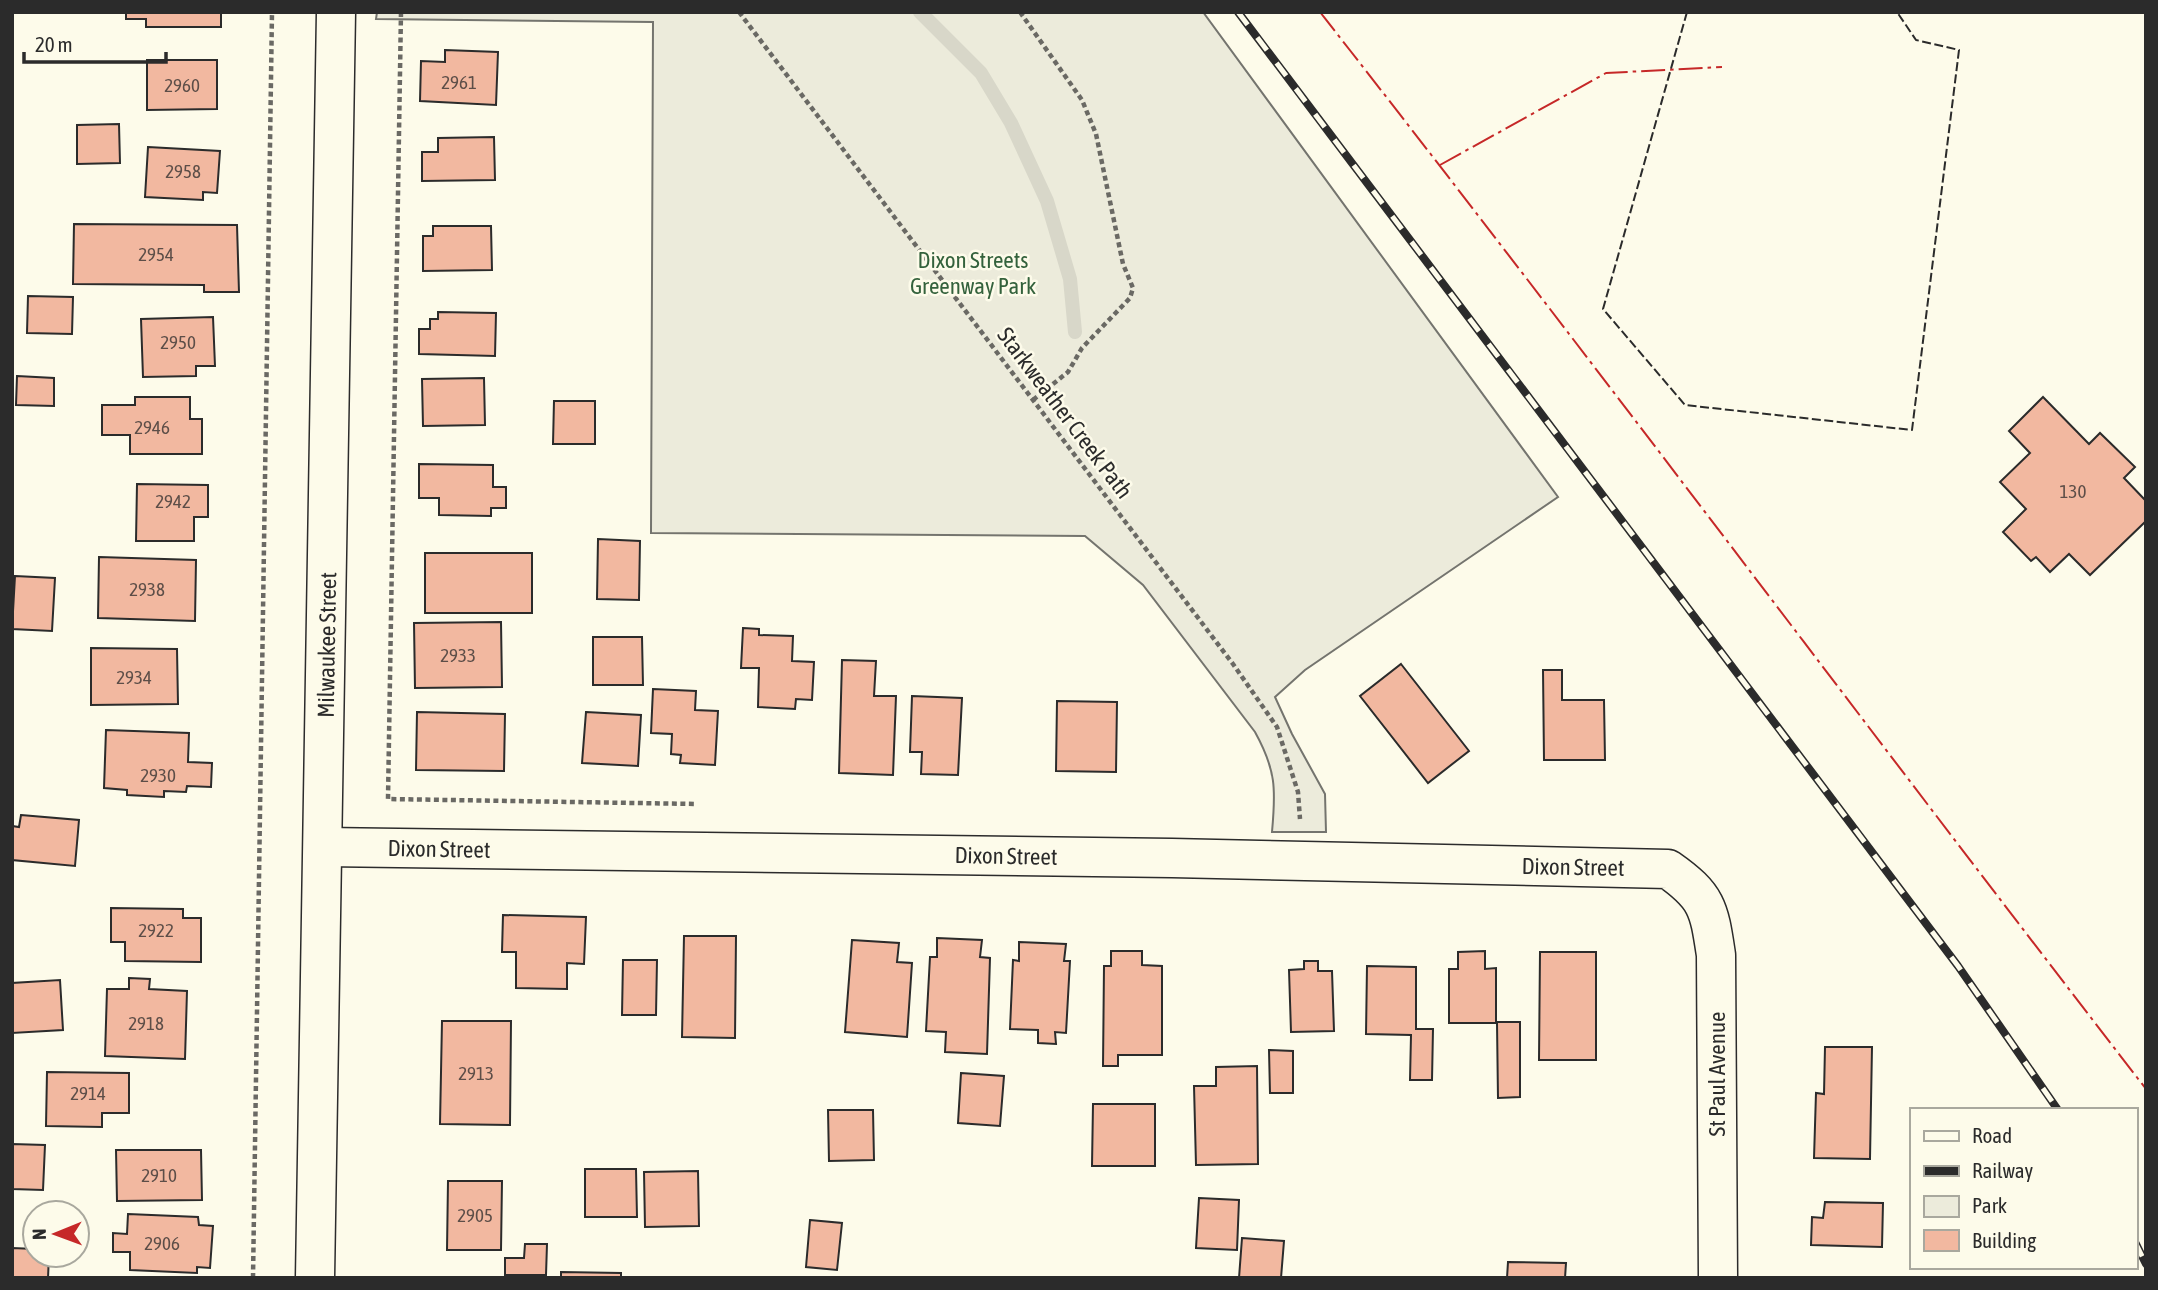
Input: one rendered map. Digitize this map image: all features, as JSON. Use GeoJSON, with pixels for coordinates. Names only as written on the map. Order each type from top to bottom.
{"type":"FeatureCollection","features":[{"type":"Feature","properties":{"kind":"street","name":"Milwaukee Street"},"geometry":{"type":"LineString","coordinates":[[315,1278],[336,12]]}},
{"type":"Feature","properties":{"kind":"street","name":"Dixon Street"},"geometry":{"type":"LineString","coordinates":[[324,847],[1172,858],[1668,869],[1684,880]]}},
{"type":"Feature","properties":{"kind":"street","name":"St Paul Avenue"},"geometry":{"type":"LineString","coordinates":[[1684,880],[1695,890],[1710,913],[1716,955],[1718,1278]]}},
{"type":"Feature","properties":{"kind":"path"},"geometry":{"type":"LineString","coordinates":[[253,1278],[272,12]]}},
{"type":"Feature","properties":{"kind":"path"},"geometry":{"type":"LineString","coordinates":[[401,12],[388,799],[706,804]]}},
{"type":"Feature","properties":{"kind":"path","name":"Starkweather Creek Path"},"geometry":{"type":"LineString","coordinates":[[739,12],[1233,664],[1276,727],[1298,792],[1305,862]]}},
{"type":"Feature","properties":{"kind":"path"},"geometry":{"type":"LineString","coordinates":[[1020,12],[1082,100],[1096,134],[1123,264],[1133,288],[1130,298],[1082,348],[1068,372],[1033,400]]}},
{"type":"Feature","properties":{"kind":"path"},"geometry":{"type":"LineString","coordinates":[[1286,815],[1300,815]]}},
{"type":"Feature","properties":{"kind":"green space","name":"Dixon Streets Greenway Park"},"geometry":{"type":"Polygon","coordinates":[[[377,12],[1203,12],[1558,497],[1305,670],[1275,697],[1325,794],[1326,832],[1272,832],[1273,780],[1267,758],[1255,732],[1143,585],[1085,536],[651,533],[653,22],[376,19],[377,12]]]}},
{"type":"Feature","properties":{"kind":"building"},"geometry":{"type":"Polygon","coordinates":[[[126,12],[221,12],[221,27],[146,27],[146,19],[126,19],[126,12]]]}},
{"type":"Feature","properties":{"kind":"building"},"geometry":{"type":"Polygon","coordinates":[[[445,50],[498,52],[496,105],[420,101],[421,61],[445,62],[445,50]]]}},
{"type":"Feature","properties":{"kind":"building"},"geometry":{"type":"Polygon","coordinates":[[[147,60],[217,60],[217,109],[147,110],[147,60]]]}},
{"type":"Feature","properties":{"kind":"building"},"geometry":{"type":"Polygon","coordinates":[[[119,124],[120,163],[77,164],[77,125],[119,124]]]}},
{"type":"Feature","properties":{"kind":"building"},"geometry":{"type":"Polygon","coordinates":[[[494,137],[495,180],[422,181],[422,152],[438,152],[438,138],[494,137]]]}},
{"type":"Feature","properties":{"kind":"building"},"geometry":{"type":"Polygon","coordinates":[[[148,147],[220,151],[217,193],[203,192],[203,200],[145,197],[148,147]]]}},
{"type":"Feature","properties":{"kind":"building"},"geometry":{"type":"Polygon","coordinates":[[[74,224],[237,225],[239,292],[204,292],[204,285],[73,284],[74,224]]]}},
{"type":"Feature","properties":{"kind":"building"},"geometry":{"type":"Polygon","coordinates":[[[433,226],[491,226],[492,270],[423,271],[423,236],[433,236],[433,226]]]}},
{"type":"Feature","properties":{"kind":"building"},"geometry":{"type":"Polygon","coordinates":[[[28,296],[73,297],[72,334],[27,333],[28,296]]]}},
{"type":"Feature","properties":{"kind":"building"},"geometry":{"type":"Polygon","coordinates":[[[438,312],[496,313],[495,356],[419,354],[419,329],[430,329],[430,319],[438,319],[438,312]]]}},
{"type":"Feature","properties":{"kind":"building"},"geometry":{"type":"Polygon","coordinates":[[[213,317],[215,366],[196,366],[196,376],[143,377],[141,319],[213,317]]]}},
{"type":"Feature","properties":{"kind":"building"},"geometry":{"type":"Polygon","coordinates":[[[17,376],[54,378],[54,406],[16,405],[17,376]]]}},
{"type":"Feature","properties":{"kind":"building"},"geometry":{"type":"Polygon","coordinates":[[[484,378],[485,425],[423,426],[422,379],[484,378]]]}},
{"type":"Feature","properties":{"kind":"building"},"geometry":{"type":"Polygon","coordinates":[[[135,397],[190,397],[190,419],[202,419],[202,454],[130,454],[130,435],[102,435],[102,405],[135,405],[135,397]]]}},
{"type":"Feature","properties":{"kind":"building"},"geometry":{"type":"Polygon","coordinates":[[[2043,397],[2089,444],[2100,433],[2135,467],[2124,478],[2146,501],[2146,521],[2090,575],[2069,554],[2050,572],[2036,557],[2031,561],[2003,532],[2026,509],[2000,482],[2030,453],[2009,431],[2043,397]]]}},
{"type":"Feature","properties":{"kind":"building"},"geometry":{"type":"Polygon","coordinates":[[[554,401],[595,401],[595,444],[553,444],[554,401]]]}},
{"type":"Feature","properties":{"kind":"building"},"geometry":{"type":"Polygon","coordinates":[[[419,464],[493,465],[493,487],[506,487],[506,508],[491,508],[491,516],[439,515],[439,498],[419,498],[419,464]]]}},
{"type":"Feature","properties":{"kind":"building"},"geometry":{"type":"Polygon","coordinates":[[[137,484],[208,485],[208,517],[194,517],[194,541],[136,541],[137,484]]]}},
{"type":"Feature","properties":{"kind":"building"},"geometry":{"type":"Polygon","coordinates":[[[598,539],[640,541],[639,600],[597,599],[598,539]]]}},
{"type":"Feature","properties":{"kind":"building"},"geometry":{"type":"Polygon","coordinates":[[[425,553],[532,553],[532,613],[425,613],[425,553]]]}},
{"type":"Feature","properties":{"kind":"building"},"geometry":{"type":"Polygon","coordinates":[[[99,557],[196,560],[195,621],[98,618],[99,557]]]}},
{"type":"Feature","properties":{"kind":"building"},"geometry":{"type":"Polygon","coordinates":[[[15,576],[55,578],[52,631],[12,629],[15,576]]]}},
{"type":"Feature","properties":{"kind":"building"},"geometry":{"type":"Polygon","coordinates":[[[501,622],[502,687],[415,688],[414,623],[501,622]]]}},
{"type":"Feature","properties":{"kind":"building"},"geometry":{"type":"Polygon","coordinates":[[[743,628],[759,629],[759,635],[793,636],[792,661],[814,662],[812,700],[796,699],[795,709],[758,707],[759,668],[741,668],[743,628]]]}},
{"type":"Feature","properties":{"kind":"building"},"geometry":{"type":"Polygon","coordinates":[[[593,637],[642,637],[643,685],[593,685],[593,637]]]}},
{"type":"Feature","properties":{"kind":"building"},"geometry":{"type":"Polygon","coordinates":[[[91,648],[177,649],[178,704],[91,705],[91,648]]]}},
{"type":"Feature","properties":{"kind":"building"},"geometry":{"type":"Polygon","coordinates":[[[842,660],[876,661],[874,696],[896,696],[893,775],[839,773],[842,660]]]}},
{"type":"Feature","properties":{"kind":"building"},"geometry":{"type":"Polygon","coordinates":[[[1401,664],[1469,751],[1428,783],[1360,696],[1401,664]]]}},
{"type":"Feature","properties":{"kind":"building"},"geometry":{"type":"Polygon","coordinates":[[[1543,670],[1562,670],[1562,700],[1604,700],[1605,760],[1544,760],[1543,670]]]}},
{"type":"Feature","properties":{"kind":"building"},"geometry":{"type":"Polygon","coordinates":[[[653,689],[696,691],[695,710],[718,711],[715,765],[680,763],[681,755],[671,754],[672,734],[651,733],[653,689]]]}},
{"type":"Feature","properties":{"kind":"building"},"geometry":{"type":"Polygon","coordinates":[[[912,696],[962,698],[958,775],[921,774],[922,752],[910,752],[912,696]]]}},
{"type":"Feature","properties":{"kind":"building"},"geometry":{"type":"Polygon","coordinates":[[[1057,701],[1117,702],[1116,772],[1056,771],[1057,701]]]}},
{"type":"Feature","properties":{"kind":"building"},"geometry":{"type":"Polygon","coordinates":[[[417,712],[505,714],[504,771],[416,770],[417,712]]]}},
{"type":"Feature","properties":{"kind":"building"},"geometry":{"type":"Polygon","coordinates":[[[586,712],[641,715],[638,766],[582,763],[586,712]]]}},
{"type":"Feature","properties":{"kind":"building"},"geometry":{"type":"Polygon","coordinates":[[[106,730],[189,733],[188,762],[212,763],[211,787],[187,786],[186,792],[164,791],[164,797],[127,795],[127,790],[104,788],[106,730]]]}},
{"type":"Feature","properties":{"kind":"building"},"geometry":{"type":"Polygon","coordinates":[[[21,815],[79,820],[75,866],[12,860],[12,826],[19,827],[21,815]]]}},
{"type":"Feature","properties":{"kind":"building"},"geometry":{"type":"Polygon","coordinates":[[[111,908],[183,909],[183,918],[201,918],[201,962],[125,961],[125,942],[111,942],[111,908]]]}},
{"type":"Feature","properties":{"kind":"building"},"geometry":{"type":"Polygon","coordinates":[[[503,915],[586,917],[584,964],[567,963],[567,989],[516,988],[516,952],[502,952],[503,915]]]}},
{"type":"Feature","properties":{"kind":"building"},"geometry":{"type":"Polygon","coordinates":[[[684,936],[736,936],[735,1038],[682,1037],[684,936]]]}},
{"type":"Feature","properties":{"kind":"building"},"geometry":{"type":"Polygon","coordinates":[[[937,938],[982,940],[980,957],[990,958],[987,1054],[945,1052],[946,1032],[926,1031],[930,957],[937,957],[937,938]]]}},
{"type":"Feature","properties":{"kind":"building"},"geometry":{"type":"Polygon","coordinates":[[[852,940],[899,943],[897,962],[912,963],[907,1037],[845,1032],[852,940]]]}},
{"type":"Feature","properties":{"kind":"building"},"geometry":{"type":"Polygon","coordinates":[[[1019,942],[1066,944],[1064,961],[1070,961],[1066,1033],[1055,1032],[1056,1044],[1038,1043],[1038,1030],[1010,1029],[1013,960],[1019,961],[1019,942]]]}},
{"type":"Feature","properties":{"kind":"building"},"geometry":{"type":"Polygon","coordinates":[[[1111,951],[1142,951],[1142,965],[1162,966],[1162,1055],[1118,1055],[1118,1066],[1103,1066],[1104,966],[1111,966],[1111,951]]]}},
{"type":"Feature","properties":{"kind":"building"},"geometry":{"type":"Polygon","coordinates":[[[1485,951],[1485,969],[1496,968],[1496,1022],[1520,1022],[1520,1097],[1498,1098],[1497,1023],[1449,1023],[1449,969],[1458,969],[1458,952],[1485,951]]]}},
{"type":"Feature","properties":{"kind":"building"},"geometry":{"type":"Polygon","coordinates":[[[1540,952],[1596,952],[1596,1060],[1539,1060],[1540,952]]]}},
{"type":"Feature","properties":{"kind":"building"},"geometry":{"type":"Polygon","coordinates":[[[623,960],[657,960],[656,1015],[622,1015],[623,960]]]}},
{"type":"Feature","properties":{"kind":"building"},"geometry":{"type":"Polygon","coordinates":[[[1304,961],[1318,961],[1318,971],[1332,971],[1334,1031],[1291,1032],[1289,970],[1304,969],[1304,961]]]}},
{"type":"Feature","properties":{"kind":"building"},"geometry":{"type":"Polygon","coordinates":[[[1367,966],[1416,967],[1416,1029],[1433,1029],[1432,1080],[1410,1080],[1411,1035],[1366,1034],[1367,966]]]}},
{"type":"Feature","properties":{"kind":"building"},"geometry":{"type":"Polygon","coordinates":[[[129,978],[150,979],[149,989],[187,991],[185,1059],[105,1056],[107,989],[129,989],[129,978]]]}},
{"type":"Feature","properties":{"kind":"building"},"geometry":{"type":"Polygon","coordinates":[[[60,980],[63,1030],[12,1033],[12,983],[60,980]]]}},
{"type":"Feature","properties":{"kind":"building"},"geometry":{"type":"Polygon","coordinates":[[[442,1021],[511,1021],[510,1125],[440,1124],[442,1021]]]}},
{"type":"Feature","properties":{"kind":"building"},"geometry":{"type":"Polygon","coordinates":[[[1825,1047],[1872,1047],[1870,1159],[1814,1158],[1816,1093],[1824,1094],[1825,1047]]]}},
{"type":"Feature","properties":{"kind":"building"},"geometry":{"type":"Polygon","coordinates":[[[1269,1050],[1293,1051],[1293,1093],[1270,1093],[1269,1050]]]}},
{"type":"Feature","properties":{"kind":"building"},"geometry":{"type":"Polygon","coordinates":[[[1257,1066],[1258,1164],[1196,1165],[1194,1086],[1216,1086],[1216,1067],[1257,1066]]]}},
{"type":"Feature","properties":{"kind":"building"},"geometry":{"type":"Polygon","coordinates":[[[47,1072],[129,1073],[129,1113],[102,1113],[102,1127],[46,1126],[47,1072]]]}},
{"type":"Feature","properties":{"kind":"building"},"geometry":{"type":"Polygon","coordinates":[[[961,1073],[1004,1076],[1000,1126],[958,1123],[961,1073]]]}},
{"type":"Feature","properties":{"kind":"building"},"geometry":{"type":"Polygon","coordinates":[[[1093,1104],[1155,1104],[1155,1166],[1092,1166],[1093,1104]]]}},
{"type":"Feature","properties":{"kind":"building"},"geometry":{"type":"Polygon","coordinates":[[[828,1110],[873,1110],[874,1160],[829,1161],[828,1110]]]}},
{"type":"Feature","properties":{"kind":"building"},"geometry":{"type":"Polygon","coordinates":[[[12,1144],[45,1145],[43,1190],[12,1189],[12,1144]]]}},
{"type":"Feature","properties":{"kind":"building"},"geometry":{"type":"Polygon","coordinates":[[[116,1150],[201,1150],[202,1200],[117,1201],[116,1150]]]}},
{"type":"Feature","properties":{"kind":"building"},"geometry":{"type":"Polygon","coordinates":[[[585,1169],[636,1169],[637,1217],[585,1217],[585,1169]]]}},
{"type":"Feature","properties":{"kind":"building"},"geometry":{"type":"Polygon","coordinates":[[[698,1171],[699,1226],[645,1227],[644,1172],[698,1171]]]}},
{"type":"Feature","properties":{"kind":"building"},"geometry":{"type":"Polygon","coordinates":[[[448,1181],[502,1181],[501,1250],[447,1250],[448,1181]]]}},
{"type":"Feature","properties":{"kind":"building"},"geometry":{"type":"Polygon","coordinates":[[[1199,1198],[1239,1200],[1237,1250],[1196,1248],[1199,1198]]]}},
{"type":"Feature","properties":{"kind":"building"},"geometry":{"type":"Polygon","coordinates":[[[1825,1202],[1883,1203],[1882,1247],[1811,1245],[1812,1217],[1823,1218],[1825,1202]]]}},
{"type":"Feature","properties":{"kind":"building"},"geometry":{"type":"Polygon","coordinates":[[[128,1214],[198,1217],[199,1225],[213,1226],[210,1268],[197,1267],[197,1273],[130,1270],[130,1252],[113,1252],[113,1233],[127,1234],[128,1214]]]}},
{"type":"Feature","properties":{"kind":"building"},"geometry":{"type":"Polygon","coordinates":[[[810,1220],[842,1223],[837,1270],[806,1267],[810,1220]]]}},
{"type":"Feature","properties":{"kind":"building"},"geometry":{"type":"Polygon","coordinates":[[[1242,1238],[1284,1241],[1281,1278],[1239,1278],[1242,1238]]]}},
{"type":"Feature","properties":{"kind":"building"},"geometry":{"type":"Polygon","coordinates":[[[525,1244],[547,1244],[546,1275],[505,1275],[505,1258],[524,1258],[525,1244]]]}},
{"type":"Feature","properties":{"kind":"building"},"geometry":{"type":"Polygon","coordinates":[[[12,1248],[21,1248],[21,1269],[48,1269],[48,1278],[12,1278],[12,1248]]]}},
{"type":"Feature","properties":{"kind":"building"},"geometry":{"type":"Polygon","coordinates":[[[1508,1262],[1566,1263],[1565,1278],[1507,1278],[1508,1262]]]}},
{"type":"Feature","properties":{"kind":"building"},"geometry":{"type":"Polygon","coordinates":[[[561,1272],[621,1273],[621,1278],[561,1278],[561,1272]]]}},
{"type":"Feature","properties":{"kind":"waterway"},"geometry":{"type":"LineString","coordinates":[[920,12],[981,73],[1011,123],[1047,201],[1070,279],[1075,332]]}},
{"type":"Feature","properties":{"kind":"railway"},"geometry":{"type":"LineString","coordinates":[[1238,12],[1958,966],[2057,1108]]}},
{"type":"Feature","properties":{"kind":"railway"},"geometry":{"type":"LineString","coordinates":[[2137,1246],[2146,1264]]}},
{"type":"Feature","properties":{"kind":"fence"},"geometry":{"type":"LineString","coordinates":[[1687,12],[1603,309],[1685,405],[1912,430],[1959,50],[1916,40],[1897,12]]}},
{"type":"Feature","properties":{"kind":"power"},"geometry":{"type":"LineString","coordinates":[[1320,12],[2146,1089]]}},
{"type":"Feature","properties":{"kind":"power"},"geometry":{"type":"LineString","coordinates":[[1440,165],[1606,73],[1722,67]]}}]}
